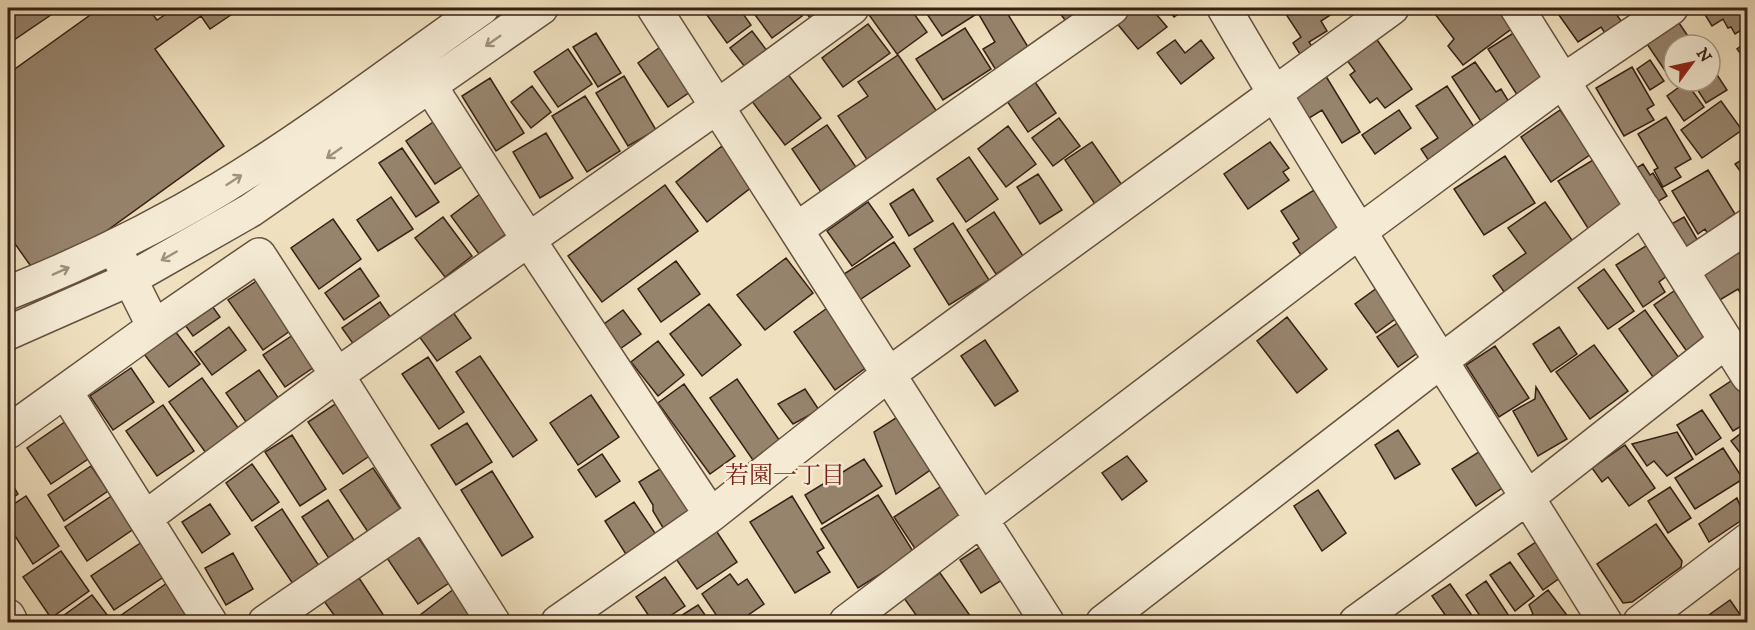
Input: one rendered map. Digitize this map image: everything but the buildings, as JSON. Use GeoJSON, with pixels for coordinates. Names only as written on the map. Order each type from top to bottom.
{"type":"FeatureCollection","features":[{"type":"Feature","properties":{"kind":"street"},"geometry":{"type":"LineString","coordinates":[[8,293],[114,246],[220,189],[300,137],[482,8]]}},
{"type":"Feature","properties":{"kind":"street"},"geometry":{"type":"LineString","coordinates":[[8,333],[130,279],[251,210],[541,8]]}},
{"type":"Feature","properties":{"kind":"street"},"geometry":{"type":"LineString","coordinates":[[654,8],[1047,622]]}},
{"type":"Feature","properties":{"kind":"street"},"geometry":{"type":"LineString","coordinates":[[145,518],[337,375],[718,106],[852,8]]}},
{"type":"Feature","properties":{"kind":"street"},"geometry":{"type":"LineString","coordinates":[[797,229],[1112,8]]}},
{"type":"Feature","properties":{"kind":"street"},"geometry":{"type":"LineString","coordinates":[[1224,8],[1359,232],[1605,622]]}},
{"type":"Feature","properties":{"kind":"street"},"geometry":{"type":"LineString","coordinates":[[558,622],[711,515],[889,374],[1392,8]]}},
{"type":"Feature","properties":{"kind":"street"},"geometry":{"type":"LineString","coordinates":[[1517,8],[1748,376]]}},
{"type":"Feature","properties":{"kind":"street"},"geometry":{"type":"LineString","coordinates":[[846,622],[1359,232],[1563,81],[1671,8]]}},
{"type":"Feature","properties":{"kind":"street"},"geometry":{"type":"LineString","coordinates":[[417,54],[430,86],[528,240],[711,515]]}},
{"type":"Feature","properties":{"kind":"street"},"geometry":{"type":"LineString","coordinates":[[1103,622],[1643,208]]}},
{"type":"Feature","properties":{"kind":"street"},"geometry":{"type":"LineString","coordinates":[[1682,270],[1748,226]]}},
{"type":"Feature","properties":{"kind":"street"},"geometry":{"type":"LineString","coordinates":[[114,246],[154,327]]}},
{"type":"Feature","properties":{"kind":"street"},"geometry":{"type":"LineString","coordinates":[[8,432],[259,255],[493,622]]}},
{"type":"Feature","properties":{"kind":"street"},"geometry":{"type":"LineString","coordinates":[[1356,622],[1528,497],[1726,341]]}},
{"type":"Feature","properties":{"kind":"street"},"geometry":{"type":"LineString","coordinates":[[65,391],[210,622]]}},
{"type":"Feature","properties":{"kind":"street"},"geometry":{"type":"LineString","coordinates":[[265,622],[424,513]]}},
{"type":"Feature","properties":{"kind":"street"},"geometry":{"type":"LineString","coordinates":[[1640,622],[1748,540]]}},
{"type":"Feature","properties":{"kind":"street"},"geometry":{"type":"LineString","coordinates":[[8,616],[11,622]]}},
{"type":"Feature","properties":{"kind":"district","name":"若園一丁目"},"geometry":{"type":"Point","coordinates":[785,476]}}]}
